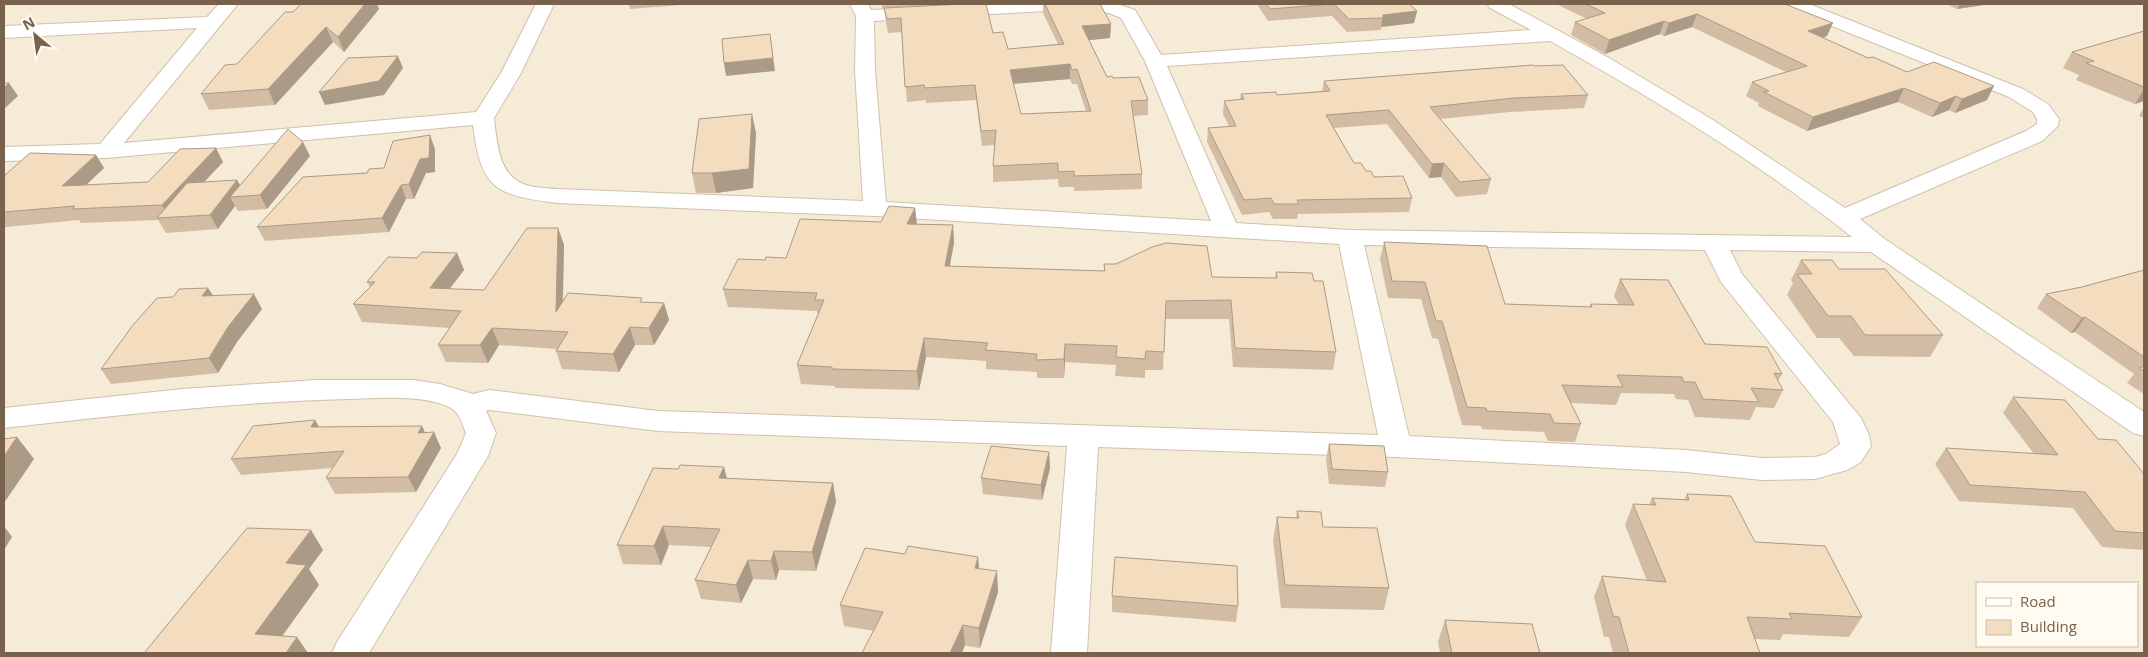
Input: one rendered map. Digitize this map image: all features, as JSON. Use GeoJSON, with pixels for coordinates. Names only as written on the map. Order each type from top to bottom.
{"type":"FeatureCollection","features":[{"type":"Feature","properties":{"kind":"street"},"geometry":{"type":"LineString","coordinates":[[106,151],[229,4]]}},
{"type":"Feature","properties":{"kind":"street"},"geometry":{"type":"LineString","coordinates":[[546,4],[511,73],[483,118],[492,167],[500,181],[516,190],[557,196],[875,209],[1350,237],[1877,244]]}},
{"type":"Feature","properties":{"kind":"street"},"geometry":{"type":"LineString","coordinates":[[1496,4],[1554,35],[1719,132],[1844,218],[1877,244],[2144,426]]}},
{"type":"Feature","properties":{"kind":"street"},"geometry":{"type":"LineString","coordinates":[[1793,4],[2016,93],[2041,108],[2048,119],[2047,126],[2034,136],[1844,218]]}},
{"type":"Feature","properties":{"kind":"street"},"geometry":{"type":"LineString","coordinates":[[875,209],[862,10],[1036,5],[1088,6],[1112,8],[1128,14],[1156,61],[1227,230]]}},
{"type":"Feature","properties":{"kind":"street"},"geometry":{"type":"LineString","coordinates":[[4,32],[212,22]]}},
{"type":"Feature","properties":{"kind":"street"},"geometry":{"type":"LineString","coordinates":[[1156,61],[1261,56],[1479,38],[1554,35]]}},
{"type":"Feature","properties":{"kind":"street"},"geometry":{"type":"LineString","coordinates":[[4,154],[106,151],[483,118]]}},
{"type":"Feature","properties":{"kind":"street"},"geometry":{"type":"LineString","coordinates":[[1350,237],[1396,446]]}},
{"type":"Feature","properties":{"kind":"street"},"geometry":{"type":"LineString","coordinates":[[467,406],[489,400],[658,421],[1396,446],[1686,461],[1762,468],[1815,468],[1836,462],[1850,454],[1856,446],[1854,435],[1846,418],[1730,276],[1723,258],[1712,242]]}},
{"type":"Feature","properties":{"kind":"street"},"geometry":{"type":"LineString","coordinates":[[4,418],[212,395],[332,389],[389,389],[438,394],[463,402],[473,414],[481,433],[472,456],[350,653]]}},
{"type":"Feature","properties":{"kind":"street"},"geometry":{"type":"LineString","coordinates":[[1069,653],[1083,436]]}},
{"type":"Feature","properties":{"kind":"shaded area"},"geometry":{"type":"Polygon","coordinates":[[[4,4],[2144,4],[2144,653],[4,653],[4,4]]]}},
{"type":"Feature","properties":{"kind":"building"},"geometry":{"type":"Polygon","coordinates":[[[301,4],[365,4],[338,37],[326,27],[268,89],[201,94],[225,65],[237,64],[285,12],[293,12],[301,4]]]}},
{"type":"Feature","properties":{"kind":"building"},"geometry":{"type":"Polygon","coordinates":[[[986,4],[993,33],[1003,32],[1008,49],[1064,44],[1045,4],[1100,4],[1111,24],[1082,26],[1107,77],[1139,77],[1148,100],[1131,101],[1142,174],[1074,176],[1074,171],[1058,172],[1058,163],[993,166],[996,130],[981,131],[975,85],[925,88],[924,85],[905,87],[901,18],[887,19],[884,8],[986,4]],[[1070,64],[1010,70],[1021,114],[1091,111],[1077,69],[1072,70],[1070,64]]]}},
{"type":"Feature","properties":{"kind":"building"},"geometry":{"type":"Polygon","coordinates":[[[1266,4],[1334,4],[1270,9],[1266,4]]]}},
{"type":"Feature","properties":{"kind":"building"},"geometry":{"type":"Polygon","coordinates":[[[1334,4],[1409,4],[1417,11],[1383,15],[1383,18],[1349,19],[1334,4]]]}},
{"type":"Feature","properties":{"kind":"building"},"geometry":{"type":"Polygon","coordinates":[[[1586,4],[1785,4],[1833,23],[1808,31],[1868,58],[1873,57],[1907,72],[1934,62],[1994,86],[1962,99],[1956,96],[1940,103],[1904,88],[1813,117],[1764,92],[1769,91],[1752,82],[1807,66],[1697,14],[1669,23],[1664,21],[1609,40],[1575,22],[1605,13],[1586,4]]]}},
{"type":"Feature","properties":{"kind":"building"},"geometry":{"type":"Polygon","coordinates":[[[2144,31],[2144,87],[2086,63],[2094,61],[2072,52],[2144,31]]]}},
{"type":"Feature","properties":{"kind":"building"},"geometry":{"type":"Polygon","coordinates":[[[770,34],[773,58],[724,63],[722,39],[770,34]]]}},
{"type":"Feature","properties":{"kind":"building"},"geometry":{"type":"Polygon","coordinates":[[[398,56],[379,81],[319,92],[348,58],[398,56]]]}},
{"type":"Feature","properties":{"kind":"building"},"geometry":{"type":"Polygon","coordinates":[[[1533,65],[1563,65],[1588,95],[1514,98],[1430,107],[1491,179],[1460,182],[1444,163],[1432,164],[1389,110],[1326,115],[1354,163],[1361,163],[1366,171],[1371,171],[1374,177],[1403,176],[1412,198],[1297,200],[1299,204],[1274,204],[1271,198],[1244,200],[1208,128],[1236,126],[1224,101],[1244,99],[1241,94],[1276,92],[1277,95],[1330,91],[1324,81],[1533,65]]]}},
{"type":"Feature","properties":{"kind":"building"},"geometry":{"type":"Polygon","coordinates":[[[752,114],[749,169],[692,173],[699,119],[752,114]]]}},
{"type":"Feature","properties":{"kind":"building"},"geometry":{"type":"Polygon","coordinates":[[[288,129],[303,142],[260,195],[230,197],[288,129]]]}},
{"type":"Feature","properties":{"kind":"building"},"geometry":{"type":"Polygon","coordinates":[[[430,135],[429,158],[420,159],[409,184],[401,185],[382,218],[257,227],[303,177],[367,173],[369,169],[384,168],[393,141],[430,135]]]}},
{"type":"Feature","properties":{"kind":"building"},"geometry":{"type":"Polygon","coordinates":[[[216,148],[162,205],[72,209],[75,206],[4,212],[4,176],[30,153],[96,155],[62,186],[148,182],[180,149],[216,148]]]}},
{"type":"Feature","properties":{"kind":"building"},"geometry":{"type":"Polygon","coordinates":[[[237,180],[210,215],[157,218],[187,183],[237,180]]]}},
{"type":"Feature","properties":{"kind":"building"},"geometry":{"type":"Polygon","coordinates":[[[889,206],[915,208],[907,224],[953,225],[945,266],[1105,271],[1104,264],[1116,264],[1152,247],[1166,243],[1207,246],[1212,277],[1277,278],[1276,272],[1312,273],[1314,281],[1323,281],[1336,352],[1235,348],[1231,300],[1166,301],[1164,352],[1146,351],[1145,359],[1116,357],[1117,346],[1065,344],[1064,359],[1036,360],[1037,354],[985,350],[988,343],[924,338],[917,371],[832,369],[832,367],[797,365],[824,300],[815,300],[817,293],[723,289],[738,259],[765,260],[766,257],[786,258],[800,219],[881,222],[889,206]]]}},
{"type":"Feature","properties":{"kind":"building"},"geometry":{"type":"Polygon","coordinates":[[[527,228],[558,228],[556,312],[568,293],[642,298],[640,302],[664,303],[649,328],[630,327],[613,354],[556,351],[568,332],[492,328],[480,345],[438,345],[461,311],[353,304],[375,282],[367,282],[388,257],[417,258],[422,252],[457,253],[430,288],[484,290],[527,228]]]}},
{"type":"Feature","properties":{"kind":"building"},"geometry":{"type":"Polygon","coordinates":[[[1384,242],[1487,246],[1505,304],[1592,307],[1591,304],[1634,305],[1620,279],[1668,280],[1705,344],[1767,347],[1782,374],[1774,373],[1783,390],[1751,388],[1759,402],[1703,399],[1695,382],[1684,382],[1682,377],[1617,375],[1623,387],[1562,385],[1581,424],[1554,423],[1550,414],[1487,411],[1486,408],[1467,407],[1442,321],[1436,321],[1425,282],[1392,281],[1384,242]]]}},
{"type":"Feature","properties":{"kind":"building"},"geometry":{"type":"Polygon","coordinates":[[[1801,260],[1832,260],[1839,269],[1885,269],[1943,335],[1865,335],[1851,316],[1828,316],[1797,274],[1812,274],[1801,260]]]}},
{"type":"Feature","properties":{"kind":"building"},"geometry":{"type":"Polygon","coordinates":[[[2144,270],[2144,357],[2085,317],[2082,318],[2046,294],[2082,287],[2144,270]]]}},
{"type":"Feature","properties":{"kind":"building"},"geometry":{"type":"Polygon","coordinates":[[[208,288],[202,296],[254,294],[228,327],[209,358],[101,369],[133,325],[157,298],[173,297],[179,289],[208,288]]]}},
{"type":"Feature","properties":{"kind":"building"},"geometry":{"type":"Polygon","coordinates":[[[2013,397],[2065,400],[2098,439],[2116,440],[2144,474],[2144,533],[2115,531],[2085,492],[1970,485],[1946,448],[2058,455],[2013,397]]]}},
{"type":"Feature","properties":{"kind":"building"},"geometry":{"type":"Polygon","coordinates":[[[315,420],[311,427],[422,426],[418,433],[434,432],[408,477],[326,478],[344,451],[231,459],[253,426],[315,420]]]}},
{"type":"Feature","properties":{"kind":"building"},"geometry":{"type":"Polygon","coordinates":[[[17,437],[4,456],[4,439],[17,437]]]}},
{"type":"Feature","properties":{"kind":"building"},"geometry":{"type":"Polygon","coordinates":[[[1329,444],[1384,446],[1388,472],[1332,469],[1329,444]]]}},
{"type":"Feature","properties":{"kind":"building"},"geometry":{"type":"Polygon","coordinates":[[[991,446],[1049,452],[1041,485],[981,478],[991,446]]]}},
{"type":"Feature","properties":{"kind":"building"},"geometry":{"type":"Polygon","coordinates":[[[680,465],[724,467],[719,478],[833,483],[812,552],[774,551],[771,561],[748,560],[736,585],[695,580],[720,529],[663,526],[654,546],[617,545],[653,468],[678,469],[680,465]]]}},
{"type":"Feature","properties":{"kind":"building"},"geometry":{"type":"Polygon","coordinates":[[[1687,494],[1731,496],[1755,542],[1825,546],[1862,617],[1789,613],[1792,619],[1747,617],[1760,653],[1629,653],[1619,617],[1613,616],[1602,576],[1666,582],[1633,504],[1656,505],[1652,498],[1689,500],[1687,494]]]}},
{"type":"Feature","properties":{"kind":"building"},"geometry":{"type":"Polygon","coordinates":[[[1297,511],[1321,512],[1323,527],[1377,528],[1389,588],[1285,585],[1277,517],[1299,518],[1297,511]]]}},
{"type":"Feature","properties":{"kind":"building"},"geometry":{"type":"Polygon","coordinates":[[[247,528],[311,530],[286,563],[306,565],[255,634],[297,637],[286,653],[144,653],[247,528]]]}},
{"type":"Feature","properties":{"kind":"building"},"geometry":{"type":"Polygon","coordinates":[[[908,546],[978,557],[975,568],[997,571],[979,628],[963,625],[950,653],[862,653],[883,612],[840,605],[865,548],[905,554],[908,546]]]}},
{"type":"Feature","properties":{"kind":"building"},"geometry":{"type":"Polygon","coordinates":[[[1115,557],[1237,566],[1238,606],[1112,596],[1115,557]]]}},
{"type":"Feature","properties":{"kind":"building"},"geometry":{"type":"Polygon","coordinates":[[[1445,620],[1532,624],[1540,653],[1452,653],[1445,620]]]}}]}
